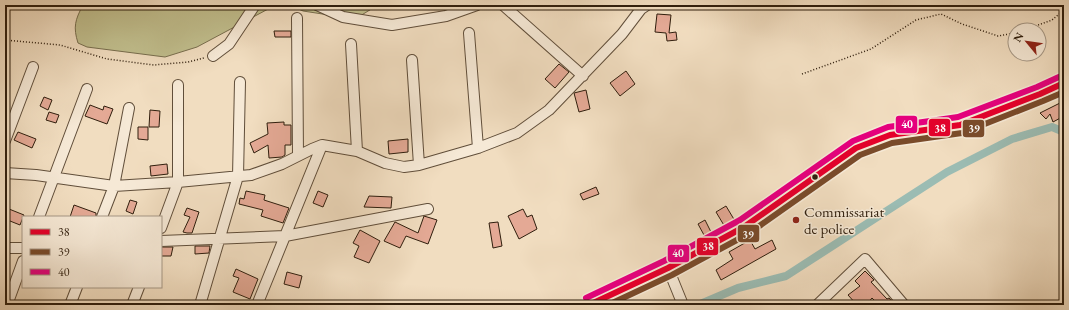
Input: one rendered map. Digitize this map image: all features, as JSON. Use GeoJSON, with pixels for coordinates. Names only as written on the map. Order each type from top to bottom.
{"type":"FeatureCollection","features":[{"type":"Feature","properties":{"kind":"main road"},"geometry":{"type":"LineString","coordinates":[[589,305],[668,268],[744,227],[856,148],[890,135],[960,125],[1040,94],[1064,83]]}},
{"type":"Feature","properties":{"kind":"street"},"geometry":{"type":"LineString","coordinates":[[213,56],[229,44],[255,5]]}},
{"type":"Feature","properties":{"kind":"street"},"geometry":{"type":"LineString","coordinates":[[317,5],[343,17],[392,25],[446,16],[477,5]]}},
{"type":"Feature","properties":{"kind":"street"},"geometry":{"type":"LineString","coordinates":[[503,5],[583,76]]}},
{"type":"Feature","properties":{"kind":"street"},"geometry":{"type":"LineString","coordinates":[[5,173],[114,186],[178,182],[251,175],[282,164],[322,145],[357,150],[385,163],[404,167],[419,165],[478,148],[517,133],[549,110],[622,34],[641,9],[647,5]]}},
{"type":"Feature","properties":{"kind":"street"},"geometry":{"type":"LineString","coordinates":[[297,18],[298,156]]}},
{"type":"Feature","properties":{"kind":"street"},"geometry":{"type":"LineString","coordinates":[[470,33],[478,148]]}},
{"type":"Feature","properties":{"kind":"street"},"geometry":{"type":"LineString","coordinates":[[351,44],[357,150]]}},
{"type":"Feature","properties":{"kind":"street"},"geometry":{"type":"LineString","coordinates":[[412,60],[419,165]]}},
{"type":"Feature","properties":{"kind":"street"},"geometry":{"type":"LineString","coordinates":[[5,141],[33,67]]}},
{"type":"Feature","properties":{"kind":"street"},"geometry":{"type":"LineString","coordinates":[[200,305],[238,176],[240,82]]}},
{"type":"Feature","properties":{"kind":"street"},"geometry":{"type":"LineString","coordinates":[[162,225],[178,182],[178,85]]}},
{"type":"Feature","properties":{"kind":"street"},"geometry":{"type":"LineString","coordinates":[[39,216],[87,89]]}},
{"type":"Feature","properties":{"kind":"street"},"geometry":{"type":"LineString","coordinates":[[102,216],[114,186],[129,108]]}},
{"type":"Feature","properties":{"kind":"street"},"geometry":{"type":"LineString","coordinates":[[257,305],[322,145]]}},
{"type":"Feature","properties":{"kind":"street"},"geometry":{"type":"LineString","coordinates":[[162,241],[285,236],[428,209]]}},
{"type":"Feature","properties":{"kind":"street"},"geometry":{"type":"LineString","coordinates":[[5,248],[22,248]]}},
{"type":"Feature","properties":{"kind":"street"},"geometry":{"type":"LineString","coordinates":[[816,305],[865,259],[904,305]]}},
{"type":"Feature","properties":{"kind":"street"},"geometry":{"type":"LineString","coordinates":[[7,305],[22,264]]}},
{"type":"Feature","properties":{"kind":"street"},"geometry":{"type":"LineString","coordinates":[[668,268],[683,305]]}},
{"type":"Feature","properties":{"kind":"street"},"geometry":{"type":"LineString","coordinates":[[70,305],[77,288]]}},
{"type":"Feature","properties":{"kind":"street"},"geometry":{"type":"LineString","coordinates":[[132,305],[139,288]]}},
{"type":"Feature","properties":{"kind":"path"},"geometry":{"type":"LineString","coordinates":[[1046,22],[1052,20],[1064,10]]}},
{"type":"Feature","properties":{"kind":"path"},"geometry":{"type":"LineString","coordinates":[[802,74],[871,49],[916,20],[941,14],[962,24],[998,36],[1007,34]]}},
{"type":"Feature","properties":{"kind":"path"},"geometry":{"type":"LineString","coordinates":[[5,40],[60,45],[107,59],[154,65],[188,62],[213,56]]}},
{"type":"Feature","properties":{"kind":"shaded area"},"geometry":{"type":"Polygon","coordinates":[[[83,5],[378,5],[355,19],[303,11],[292,6],[270,8],[197,47],[165,57],[87,47],[78,43],[75,28],[78,15],[83,5]]]}},
{"type":"Feature","properties":{"kind":"building"},"geometry":{"type":"Polygon","coordinates":[[[657,14],[671,15],[669,33],[676,32],[677,40],[667,41],[666,33],[655,32],[657,14]]]}},
{"type":"Feature","properties":{"kind":"building"},"geometry":{"type":"Polygon","coordinates":[[[274,31],[291,31],[291,37],[275,37],[274,31]]]}},
{"type":"Feature","properties":{"kind":"building"},"geometry":{"type":"Polygon","coordinates":[[[559,64],[569,72],[555,88],[545,79],[559,64]]]}},
{"type":"Feature","properties":{"kind":"building"},"geometry":{"type":"Polygon","coordinates":[[[626,71],[635,84],[620,96],[610,83],[626,71]]]}},
{"type":"Feature","properties":{"kind":"building"},"geometry":{"type":"Polygon","coordinates":[[[586,90],[590,109],[579,112],[574,93],[586,90]]]}},
{"type":"Feature","properties":{"kind":"building"},"geometry":{"type":"Polygon","coordinates":[[[44,97],[52,100],[48,110],[40,106],[44,97]]]}},
{"type":"Feature","properties":{"kind":"building"},"geometry":{"type":"Polygon","coordinates":[[[1064,101],[1064,116],[1053,122],[1050,114],[1046,119],[1040,113],[1064,101]]]}},
{"type":"Feature","properties":{"kind":"building"},"geometry":{"type":"Polygon","coordinates":[[[90,105],[103,110],[104,106],[113,109],[107,124],[85,116],[90,105]]]}},
{"type":"Feature","properties":{"kind":"building"},"geometry":{"type":"Polygon","coordinates":[[[150,110],[160,111],[159,127],[149,127],[150,110]]]}},
{"type":"Feature","properties":{"kind":"building"},"geometry":{"type":"Polygon","coordinates":[[[49,112],[59,115],[56,123],[46,120],[49,112]]]}},
{"type":"Feature","properties":{"kind":"building"},"geometry":{"type":"Polygon","coordinates":[[[284,122],[284,125],[291,125],[291,145],[285,145],[285,155],[282,157],[269,158],[268,145],[254,153],[250,143],[268,134],[267,123],[284,122]]]}},
{"type":"Feature","properties":{"kind":"building"},"geometry":{"type":"Polygon","coordinates":[[[138,127],[148,127],[148,140],[138,139],[138,127]]]}},
{"type":"Feature","properties":{"kind":"building"},"geometry":{"type":"Polygon","coordinates":[[[18,132],[36,139],[32,148],[14,140],[18,132]]]}},
{"type":"Feature","properties":{"kind":"building"},"geometry":{"type":"Polygon","coordinates":[[[408,139],[408,152],[389,154],[388,141],[408,139]]]}},
{"type":"Feature","properties":{"kind":"building"},"geometry":{"type":"Polygon","coordinates":[[[167,164],[168,174],[151,176],[150,166],[167,164]]]}},
{"type":"Feature","properties":{"kind":"building"},"geometry":{"type":"Polygon","coordinates":[[[596,187],[599,194],[583,200],[580,194],[596,187]]]}},
{"type":"Feature","properties":{"kind":"building"},"geometry":{"type":"Polygon","coordinates":[[[246,191],[265,195],[264,200],[289,208],[283,223],[261,216],[263,210],[239,204],[240,198],[244,199],[246,191]]]}},
{"type":"Feature","properties":{"kind":"building"},"geometry":{"type":"Polygon","coordinates":[[[318,191],[328,195],[323,207],[313,203],[318,191]]]}},
{"type":"Feature","properties":{"kind":"building"},"geometry":{"type":"Polygon","coordinates":[[[369,196],[392,197],[391,208],[364,207],[369,196]]]}},
{"type":"Feature","properties":{"kind":"building"},"geometry":{"type":"Polygon","coordinates":[[[130,200],[137,202],[133,214],[126,211],[130,200]]]}},
{"type":"Feature","properties":{"kind":"building"},"geometry":{"type":"Polygon","coordinates":[[[74,205],[96,213],[96,216],[70,216],[74,205]]]}},
{"type":"Feature","properties":{"kind":"building"},"geometry":{"type":"Polygon","coordinates":[[[726,206],[735,221],[725,227],[716,212],[726,206]]]}},
{"type":"Feature","properties":{"kind":"building"},"geometry":{"type":"Polygon","coordinates":[[[187,208],[199,212],[192,233],[183,232],[190,217],[184,215],[187,208]]]}},
{"type":"Feature","properties":{"kind":"building"},"geometry":{"type":"Polygon","coordinates":[[[9,209],[24,215],[22,216],[20,225],[5,219],[9,209]]]}},
{"type":"Feature","properties":{"kind":"building"},"geometry":{"type":"Polygon","coordinates":[[[523,209],[527,217],[532,215],[537,229],[519,239],[508,216],[523,209]]]}},
{"type":"Feature","properties":{"kind":"building"},"geometry":{"type":"Polygon","coordinates":[[[424,216],[437,220],[428,244],[406,236],[400,248],[384,241],[395,222],[418,233],[424,216]]]}},
{"type":"Feature","properties":{"kind":"building"},"geometry":{"type":"Polygon","coordinates":[[[705,220],[711,232],[704,235],[698,224],[705,220]]]}},
{"type":"Feature","properties":{"kind":"building"},"geometry":{"type":"Polygon","coordinates":[[[498,222],[502,246],[493,248],[489,223],[498,222]]]}},
{"type":"Feature","properties":{"kind":"building"},"geometry":{"type":"Polygon","coordinates":[[[360,230],[380,241],[369,263],[354,257],[359,246],[353,243],[360,230]]]}},
{"type":"Feature","properties":{"kind":"building"},"geometry":{"type":"Polygon","coordinates":[[[750,240],[755,249],[772,240],[776,249],[721,280],[716,270],[733,259],[729,252],[750,240]]]}},
{"type":"Feature","properties":{"kind":"building"},"geometry":{"type":"Polygon","coordinates":[[[195,246],[210,246],[209,253],[195,254],[195,246]]]}},
{"type":"Feature","properties":{"kind":"building"},"geometry":{"type":"Polygon","coordinates":[[[162,247],[173,247],[171,256],[162,256],[162,247]]]}},
{"type":"Feature","properties":{"kind":"building"},"geometry":{"type":"Polygon","coordinates":[[[236,269],[258,279],[250,299],[233,292],[239,278],[233,276],[236,269]]]}},
{"type":"Feature","properties":{"kind":"building"},"geometry":{"type":"Polygon","coordinates":[[[865,271],[874,280],[871,282],[887,299],[889,298],[895,305],[876,305],[878,304],[872,298],[867,304],[857,305],[848,295],[860,286],[855,281],[865,271]]]}},
{"type":"Feature","properties":{"kind":"building"},"geometry":{"type":"Polygon","coordinates":[[[287,272],[302,276],[299,288],[284,284],[287,272]]]}},
{"type":"Feature","properties":{"kind":"waterway"},"geometry":{"type":"LineString","coordinates":[[698,305],[738,288],[786,276],[947,172],[1012,139],[1052,127],[1064,132]]}},
{"type":"Feature","properties":{"kind":"transit line","name":"40"},"geometry":{"type":"LineString","coordinates":[[586,298],[664,261],[740,220],[853,141],[888,127],[958,117],[1037,87],[1061,76]]}},
{"type":"Feature","properties":{"kind":"transit line","name":"38"},"geometry":{"type":"LineString","coordinates":[[589,305],[668,268],[744,227],[856,148],[890,135],[960,125],[1040,94],[1064,83]]}},
{"type":"Feature","properties":{"kind":"transit line","name":"39"},"geometry":{"type":"LineString","coordinates":[[608,305],[672,275],[748,234],[860,155],[892,143],[962,133],[1064,92]]}},
{"type":"Feature","properties":{"kind":"place","name":"Commissariat de police"},"geometry":{"type":"Point","coordinates":[796,220]}}]}
